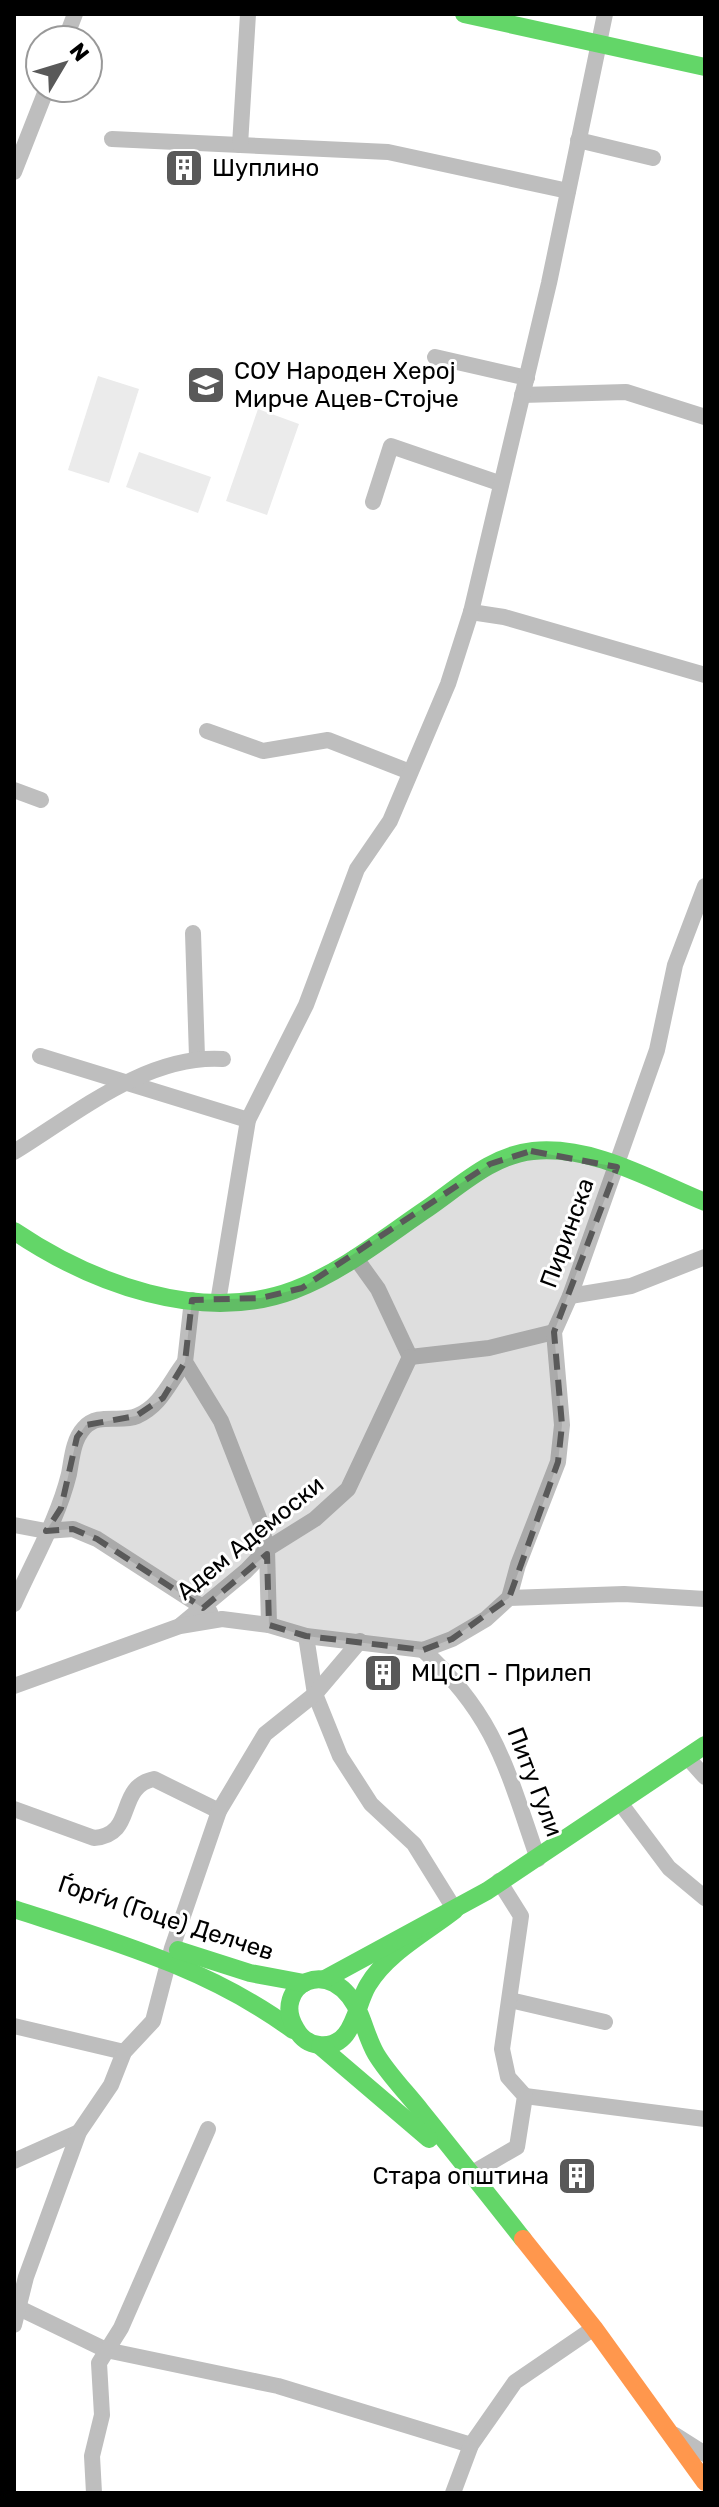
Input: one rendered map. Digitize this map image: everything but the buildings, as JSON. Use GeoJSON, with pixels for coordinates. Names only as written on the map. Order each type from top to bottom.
{"type":"FeatureCollection","features":[{"type":"Feature","properties":{"kind":"street"},"geometry":{"type":"LineString","coordinates":[[240,145],[248,14]]}},
{"type":"Feature","properties":{"kind":"street"},"geometry":{"type":"LineString","coordinates":[[464,14],[705,67]]}},
{"type":"Feature","properties":{"kind":"street"},"geometry":{"type":"LineString","coordinates":[[218,1302],[248,1120],[306,1005],[357,869],[390,821],[448,684],[471,612],[499,483],[527,378],[605,14]]}},
{"type":"Feature","properties":{"kind":"street"},"geometry":{"type":"LineString","coordinates":[[14,172],[41,104]]}},
{"type":"Feature","properties":{"kind":"street"},"geometry":{"type":"LineString","coordinates":[[112,139],[388,152],[568,191]]}},
{"type":"Feature","properties":{"kind":"street"},"geometry":{"type":"LineString","coordinates":[[578,140],[653,158]]}},
{"type":"Feature","properties":{"kind":"street"},"geometry":{"type":"LineString","coordinates":[[435,357],[527,378]]}},
{"type":"Feature","properties":{"kind":"street"},"geometry":{"type":"LineString","coordinates":[[522,395],[626,392],[705,417]]}},
{"type":"Feature","properties":{"kind":"street"},"geometry":{"type":"LineString","coordinates":[[373,502],[391,446],[499,483]]}},
{"type":"Feature","properties":{"kind":"street"},"geometry":{"type":"LineString","coordinates":[[471,612],[504,617],[705,675]]}},
{"type":"Feature","properties":{"kind":"street"},"geometry":{"type":"LineString","coordinates":[[207,731],[263,751],[328,740],[410,772]]}},
{"type":"Feature","properties":{"kind":"street"},"geometry":{"type":"LineString","coordinates":[[14,790],[41,800]]}},
{"type":"Feature","properties":{"kind":"street","name":"Пиринска"},"geometry":{"type":"LineString","coordinates":[[509,1598],[518,1565],[558,1462],[562,1425],[554,1332],[570,1296],[657,1050],[675,965],[705,886]]}},
{"type":"Feature","properties":{"kind":"street"},"geometry":{"type":"LineString","coordinates":[[193,933],[197,1057]]}},
{"type":"Feature","properties":{"kind":"street"},"geometry":{"type":"LineString","coordinates":[[40,1056],[248,1120]]}},
{"type":"Feature","properties":{"kind":"street"},"geometry":{"type":"LineString","coordinates":[[14,1152],[126,1083],[197,1057],[223,1059]]}},
{"type":"Feature","properties":{"kind":"street"},"geometry":{"type":"LineString","coordinates":[[14,1231],[72,1269],[111,1286],[165,1299],[218,1302],[261,1298],[302,1288],[355,1257],[490,1164],[531,1151],[565,1153],[617,1167],[705,1202]]}},
{"type":"Feature","properties":{"kind":"street"},"geometry":{"type":"LineString","coordinates":[[355,1257],[378,1289],[410,1357],[489,1348],[554,1332]]}},
{"type":"Feature","properties":{"kind":"street"},"geometry":{"type":"LineString","coordinates":[[570,1296],[631,1286],[705,1257]]}},
{"type":"Feature","properties":{"kind":"street"},"geometry":{"type":"LineString","coordinates":[[14,1604],[46,1531],[61,1508],[77,1437],[86,1425],[96,1420],[136,1416],[163,1398],[169,1383],[185,1362],[192,1300]]}},
{"type":"Feature","properties":{"kind":"street","name":"Адем Адемоски"},"geometry":{"type":"LineString","coordinates":[[180,1626],[267,1549],[315,1519],[348,1489],[410,1357]]}},
{"type":"Feature","properties":{"kind":"street"},"geometry":{"type":"LineString","coordinates":[[185,1362],[226,1434],[248,1483],[267,1549],[269,1625]]}},
{"type":"Feature","properties":{"kind":"street"},"geometry":{"type":"LineString","coordinates":[[14,1525],[46,1531],[73,1529],[97,1539],[222,1619]]}},
{"type":"Feature","properties":{"kind":"street"},"geometry":{"type":"LineString","coordinates":[[14,1686],[180,1626],[222,1619],[269,1625],[306,1636],[423,1650],[452,1639],[486,1619],[509,1598],[624,1594],[705,1599]]}},
{"type":"Feature","properties":{"kind":"street"},"geometry":{"type":"LineString","coordinates":[[306,1636],[315,1694],[340,1756],[371,1804],[414,1844],[455,1910]]}},
{"type":"Feature","properties":{"kind":"street"},"geometry":{"type":"LineString","coordinates":[[14,2325],[19,2308],[20,2276],[79,2132],[111,2085],[124,2052],[153,2021],[170,1955],[219,1811],[265,1734],[315,1694],[360,1641]]}},
{"type":"Feature","properties":{"kind":"street","name":"Питу Гули"},"geometry":{"type":"LineString","coordinates":[[423,1650],[453,1677],[480,1713],[502,1751],[538,1859]]}},
{"type":"Feature","properties":{"kind":"street"},"geometry":{"type":"LineString","coordinates":[[320,2046],[331,2044],[349,2031],[355,2010],[373,1977],[455,1910],[538,1859],[705,1745]]}},
{"type":"Feature","properties":{"kind":"street"},"geometry":{"type":"LineString","coordinates":[[687,1757],[705,1777]]}},
{"type":"Feature","properties":{"kind":"street"},"geometry":{"type":"LineString","coordinates":[[14,1809],[94,1838],[107,1837],[118,1830],[134,1790],[143,1781],[154,1779],[219,1811]]}},
{"type":"Feature","properties":{"kind":"street"},"geometry":{"type":"LineString","coordinates":[[621,1804],[669,1868],[705,1898]]}},
{"type":"Feature","properties":{"kind":"street"},"geometry":{"type":"LineString","coordinates":[[499,1881],[521,1916],[502,2049],[508,2077],[525,2096],[705,2119]]}},
{"type":"Feature","properties":{"kind":"street","name":"Ѓорѓи (Гоце) Делчев"},"geometry":{"type":"LineString","coordinates":[[14,1894],[170,1955],[241,1992],[293,2030]]}},
{"type":"Feature","properties":{"kind":"street","name":"Ѓорѓи (Гоце) Делчев"},"geometry":{"type":"LineString","coordinates":[[14,1909],[170,1955],[304,1983]]}},
{"type":"Feature","properties":{"kind":"street"},"geometry":{"type":"LineString","coordinates":[[455,1910],[360,1957],[325,1979],[304,1983],[290,1999],[288,2010],[293,2030],[300,2038],[320,2046],[469,2175]]}},
{"type":"Feature","properties":{"kind":"street"},"geometry":{"type":"LineString","coordinates":[[325,1979],[346,1989],[376,2054],[469,2175],[594,2328],[705,2482]]}},
{"type":"Feature","properties":{"kind":"street"},"geometry":{"type":"LineString","coordinates":[[510,2000],[605,2022]]}},
{"type":"Feature","properties":{"kind":"street"},"geometry":{"type":"LineString","coordinates":[[14,2026],[124,2052]]}},
{"type":"Feature","properties":{"kind":"street"},"geometry":{"type":"LineString","coordinates":[[469,2175],[517,2147],[525,2096]]}},
{"type":"Feature","properties":{"kind":"street"},"geometry":{"type":"LineString","coordinates":[[94,2493],[92,2456],[102,2415],[99,2363],[121,2328],[208,2129]]}},
{"type":"Feature","properties":{"kind":"street"},"geometry":{"type":"LineString","coordinates":[[14,2161],[79,2132]]}},
{"type":"Feature","properties":{"kind":"street"},"geometry":{"type":"LineString","coordinates":[[19,2308],[106,2350],[278,2386],[471,2445]]}},
{"type":"Feature","properties":{"kind":"street"},"geometry":{"type":"LineString","coordinates":[[453,2493],[471,2445],[515,2382],[594,2328]]}},
{"type":"Feature","properties":{"kind":"street"},"geometry":{"type":"LineString","coordinates":[[670,2432],[705,2454]]}},
{"type":"Feature","properties":{"kind":"highlighted area"},"geometry":{"type":"Polygon","coordinates":[[[531,1151],[617,1167],[554,1332],[562,1425],[558,1462],[509,1598],[452,1639],[423,1650],[306,1636],[269,1625],[267,1554],[203,1608],[97,1539],[73,1529],[46,1531],[61,1508],[77,1437],[86,1425],[136,1416],[163,1398],[185,1362],[192,1300],[261,1298],[302,1288],[490,1164],[531,1151]]]}},
{"type":"Feature","properties":{"kind":"shaded area"},"geometry":{"type":"Polygon","coordinates":[[[98,376],[139,389],[109,483],[68,470],[98,376]]]}},
{"type":"Feature","properties":{"kind":"shaded area"},"geometry":{"type":"Polygon","coordinates":[[[258,409],[299,424],[267,515],[226,501],[258,409]]]}},
{"type":"Feature","properties":{"kind":"shaded area"},"geometry":{"type":"Polygon","coordinates":[[[139,452],[211,477],[198,513],[126,487],[139,452]]]}},
{"type":"Feature","properties":{"kind":"traffic: fast"},"geometry":{"type":"LineString","coordinates":[[464,14],[705,67]]}},
{"type":"Feature","properties":{"kind":"traffic: fast"},"geometry":{"type":"LineString","coordinates":[[14,1231],[44,1250],[112,1282],[148,1293],[222,1303],[258,1300],[294,1290],[329,1274],[477,1173],[518,1154],[533,1151],[578,1153],[621,1166],[705,1202]]}},
{"type":"Feature","properties":{"kind":"traffic: fast"},"geometry":{"type":"LineString","coordinates":[[325,1979],[487,1891],[705,1745]]}},
{"type":"Feature","properties":{"kind":"traffic: fast"},"geometry":{"type":"LineString","coordinates":[[14,1909],[123,1945],[194,1973],[228,1989],[293,2030]]}},
{"type":"Feature","properties":{"kind":"traffic: fast"},"geometry":{"type":"LineString","coordinates":[[455,1910],[396,1953],[376,1973],[368,1985],[364,1994],[360,2004],[356,2014],[352,2024],[340,2040],[319,2045],[309,2042],[298,2032],[290,2014],[291,2000],[297,1989],[307,1982],[320,1979],[334,1983],[348,1995],[360,2015],[371,2045],[381,2061],[523,2239]]}},
{"type":"Feature","properties":{"kind":"traffic: fast"},"geometry":{"type":"LineString","coordinates":[[178,1950],[250,1973],[304,1983]]}},
{"type":"Feature","properties":{"kind":"traffic: fast"},"geometry":{"type":"LineString","coordinates":[[320,2046],[429,2139]]}},
{"type":"Feature","properties":{"kind":"traffic: slow"},"geometry":{"type":"LineString","coordinates":[[523,2239],[594,2328],[705,2482]]}},
{"type":"Feature","properties":{"kind":"place","name":"Шуплино"},"geometry":{"type":"Point","coordinates":[184,168]}},
{"type":"Feature","properties":{"kind":"place","name":"СОУ Народен Херој Мирче Ацев-Стојче"},"geometry":{"type":"Point","coordinates":[206,385]}},
{"type":"Feature","properties":{"kind":"place","name":"МЦСП - Прилеп"},"geometry":{"type":"Point","coordinates":[383,1673]}},
{"type":"Feature","properties":{"kind":"place","name":"Стара општина"},"geometry":{"type":"Point","coordinates":[577,2176]}}]}
